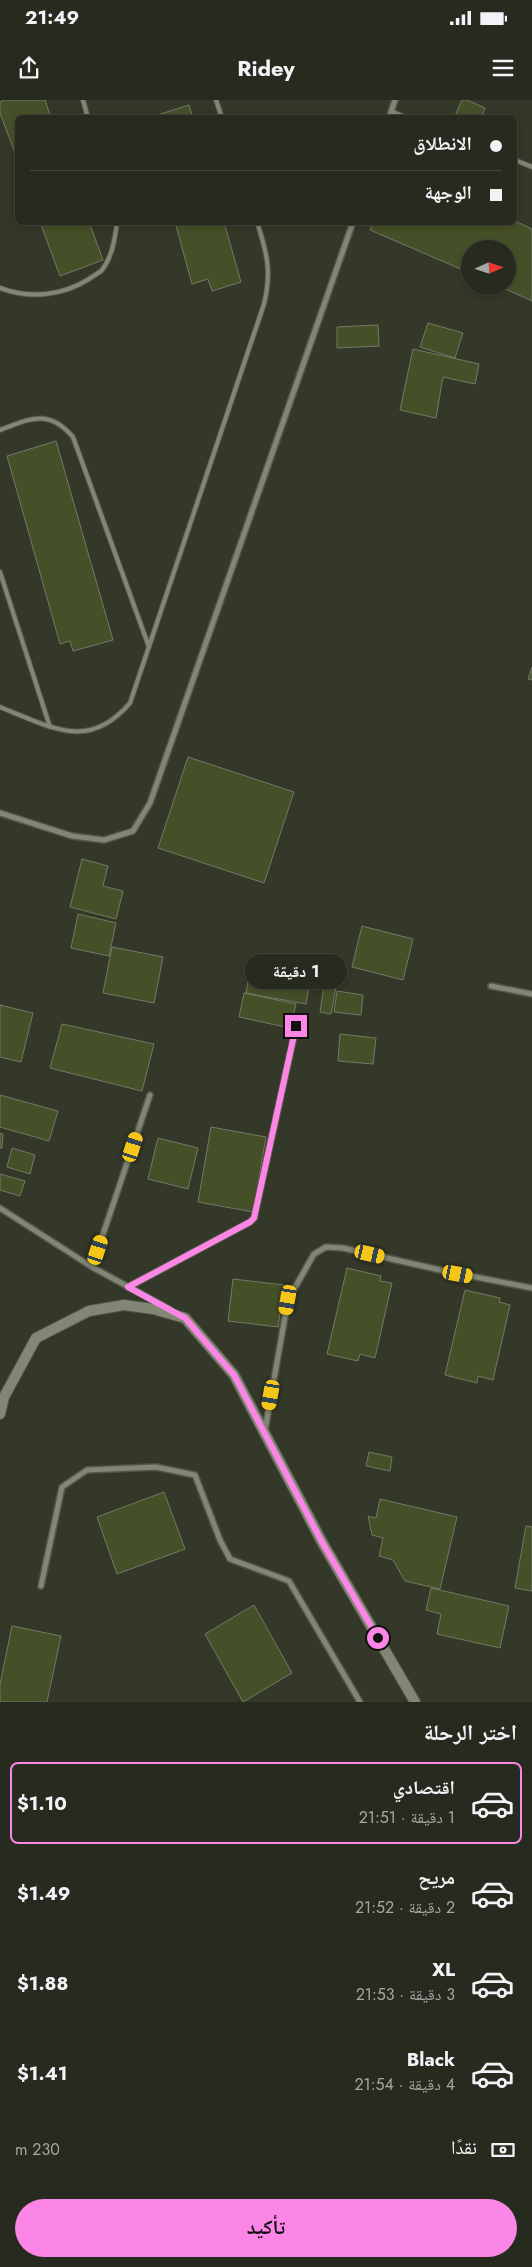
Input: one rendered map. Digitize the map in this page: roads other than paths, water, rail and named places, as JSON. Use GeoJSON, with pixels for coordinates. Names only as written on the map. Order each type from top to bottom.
{"type":"FeatureCollection","features":[{"type":"Feature","properties":{"kind":"main road"},"geometry":{"type":"LineString","coordinates":[[0,1414],[4,1397],[36,1338],[89,1311],[124,1305],[153,1308],[185,1318],[234,1375],[322,1542],[415,1702]]}},
{"type":"Feature","properties":{"kind":"street"},"geometry":{"type":"LineString","coordinates":[[390,115],[395,100]]}},
{"type":"Feature","properties":{"kind":"street"},"geometry":{"type":"LineString","coordinates":[[0,813],[72,836],[104,840],[133,830],[150,804],[352,225]]}},
{"type":"Feature","properties":{"kind":"street"},"geometry":{"type":"LineString","coordinates":[[491,986],[532,994]]}},
{"type":"Feature","properties":{"kind":"street"},"geometry":{"type":"LineString","coordinates":[[128,1287],[250,1222],[254,1218],[296,1026]]}},
{"type":"Feature","properties":{"kind":"street"},"geometry":{"type":"LineString","coordinates":[[92,1267],[150,1095]]}},
{"type":"Feature","properties":{"kind":"street"},"geometry":{"type":"LineString","coordinates":[[0,1208],[92,1267],[185,1318]]}},
{"type":"Feature","properties":{"kind":"street"},"geometry":{"type":"LineString","coordinates":[[265,1433],[288,1300],[314,1254],[326,1247],[343,1248],[532,1288]]}},
{"type":"Feature","properties":{"kind":"street"},"geometry":{"type":"LineString","coordinates":[[40,1586],[62,1487],[87,1470],[156,1467],[196,1475],[220,1540],[230,1559],[289,1582],[360,1702]]}},
{"type":"Feature","properties":{"kind":"lane"},"geometry":{"type":"LineString","coordinates":[[83,100],[87,115]]}},
{"type":"Feature","properties":{"kind":"lane"},"geometry":{"type":"LineString","coordinates":[[216,100],[221,115]]}},
{"type":"Feature","properties":{"kind":"lane"},"geometry":{"type":"LineString","coordinates":[[391,111],[400,115]]}},
{"type":"Feature","properties":{"kind":"lane"},"geometry":{"type":"LineString","coordinates":[[517,161],[532,167]]}},
{"type":"Feature","properties":{"kind":"lane"},"geometry":{"type":"LineString","coordinates":[[0,288],[12,292],[46,295],[75,288],[101,270],[114,244],[117,225]]}},
{"type":"Feature","properties":{"kind":"lane"},"geometry":{"type":"LineString","coordinates":[[0,707],[50,727],[74,732],[97,729],[116,719],[130,703],[269,286],[269,265],[258,225]]}},
{"type":"Feature","properties":{"kind":"lane"},"geometry":{"type":"LineString","coordinates":[[0,430],[29,419],[41,418],[54,420],[64,426],[73,436],[149,647]]}},
{"type":"Feature","properties":{"kind":"lane"},"geometry":{"type":"LineString","coordinates":[[0,572],[50,727]]}}]}
